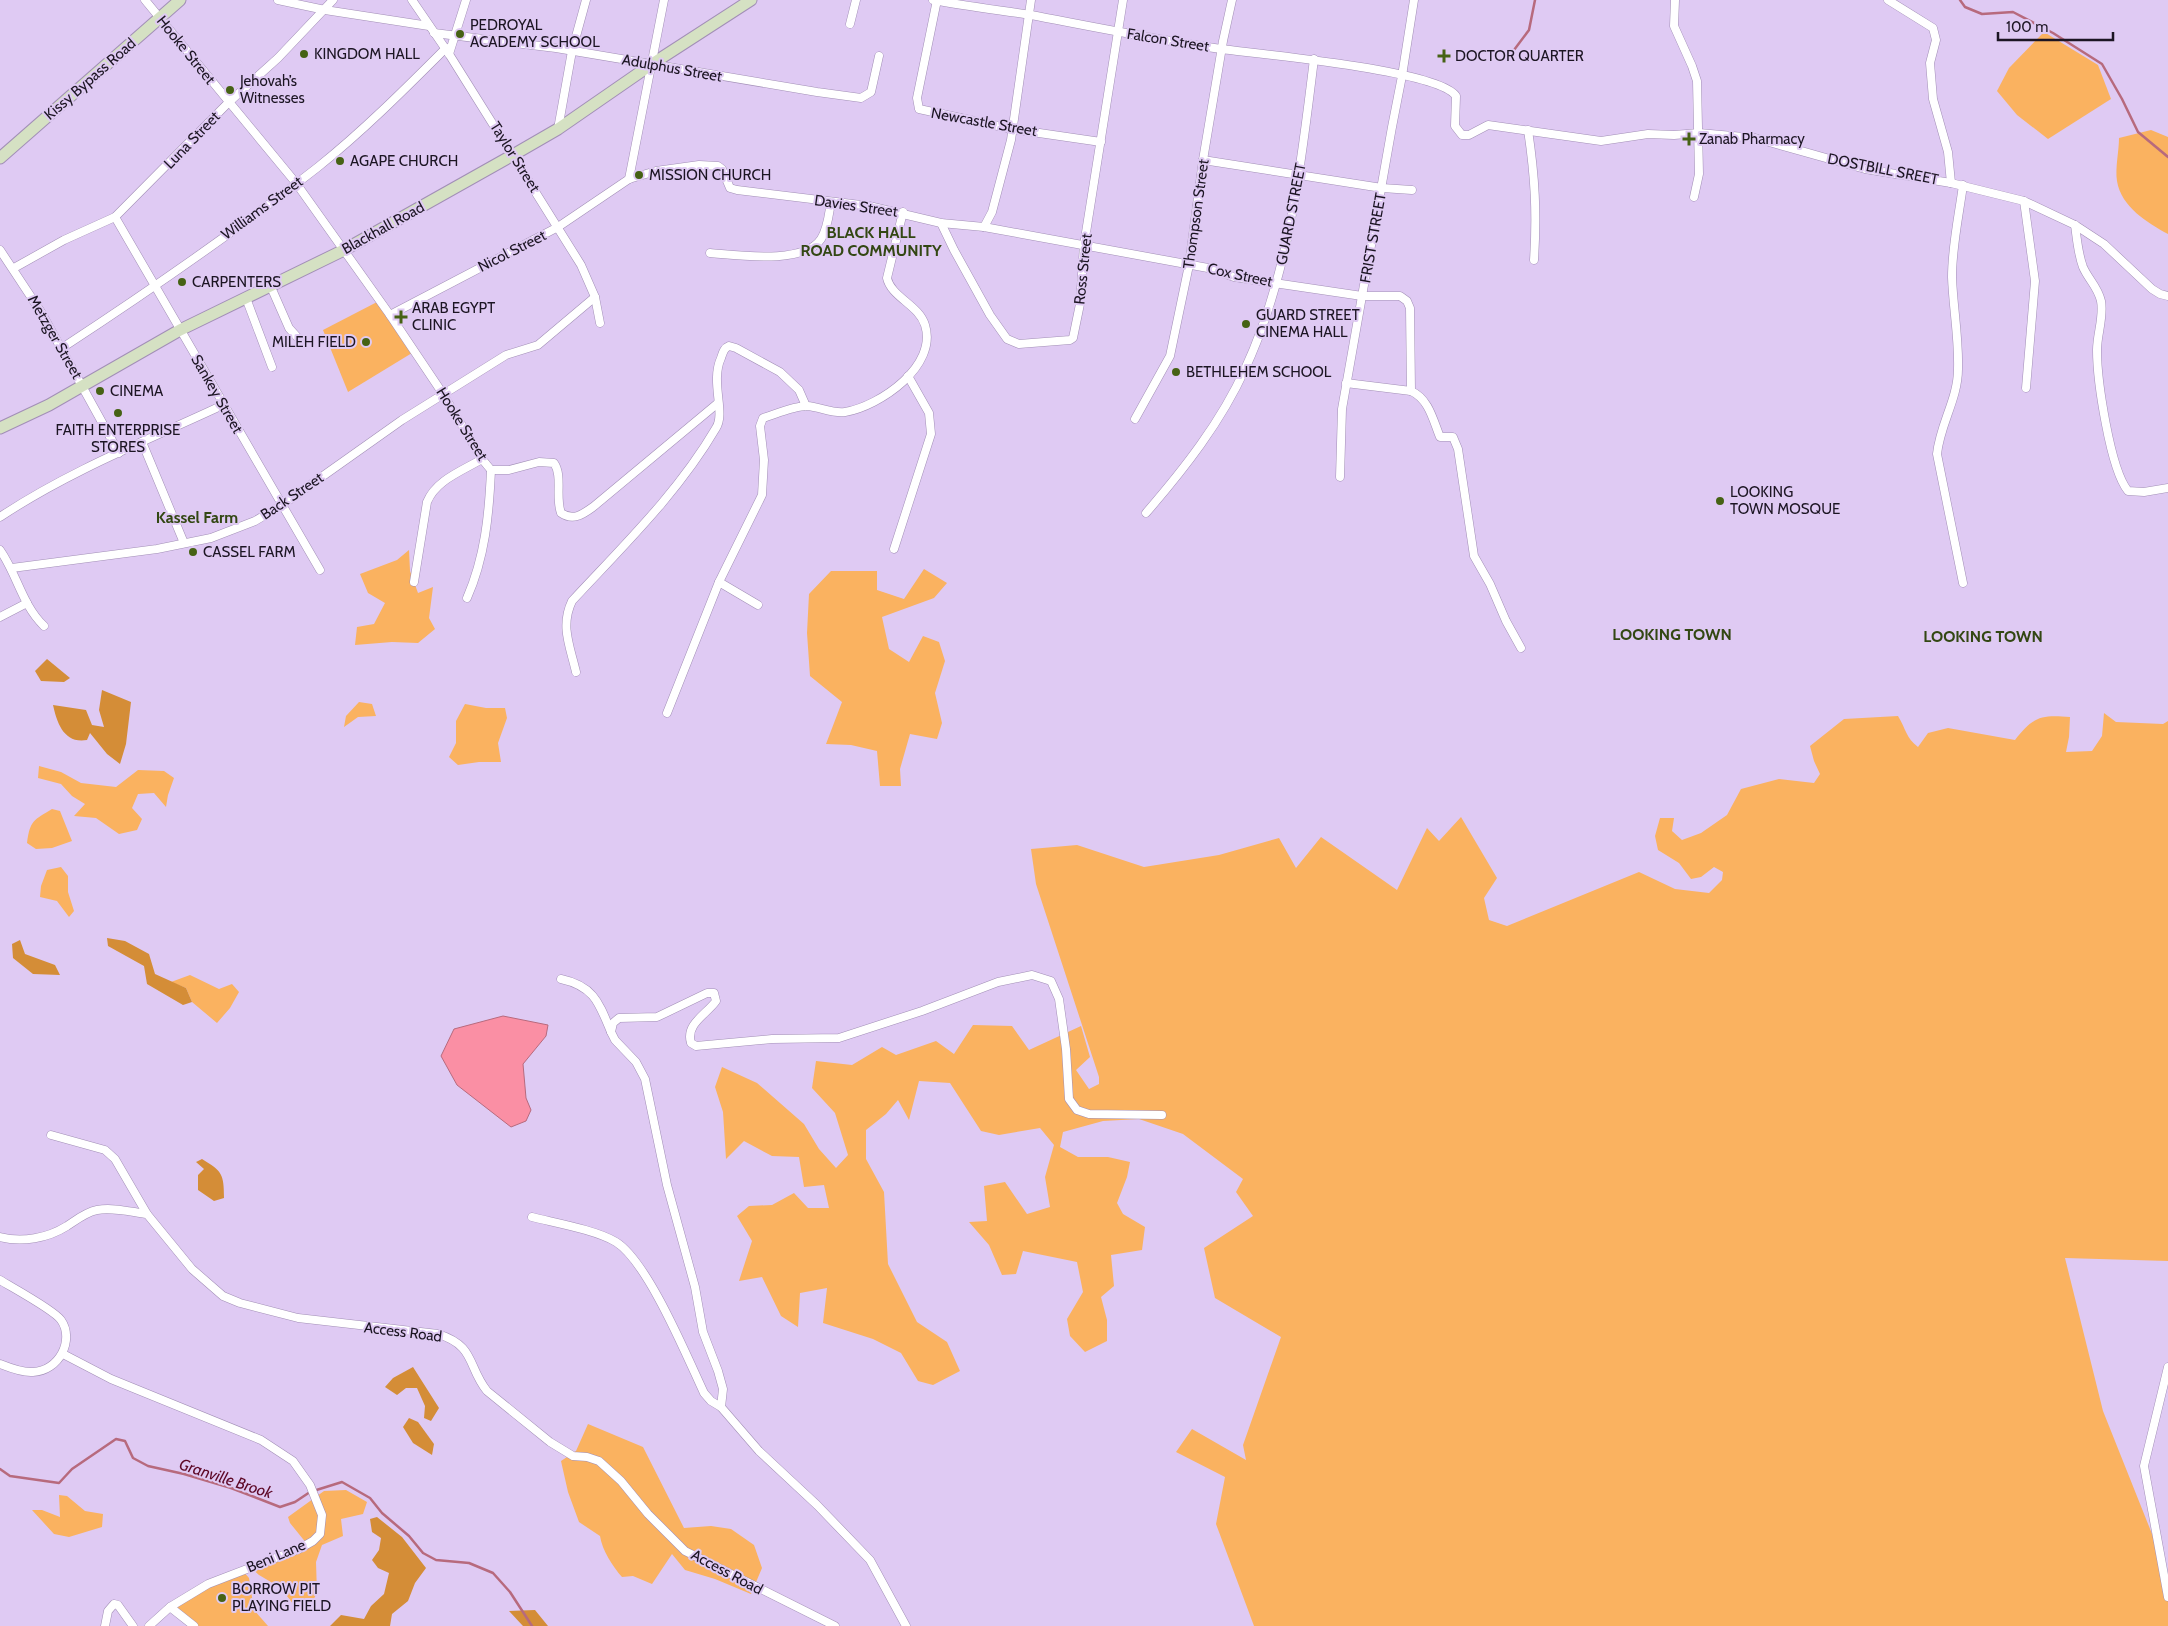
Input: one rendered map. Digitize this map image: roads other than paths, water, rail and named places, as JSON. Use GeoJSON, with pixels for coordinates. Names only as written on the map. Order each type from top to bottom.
{"type":"FeatureCollection","features":[{"type":"Feature","properties":{"kind":"street","name":"Hooke Street"},"geometry":{"type":"LineString","coordinates":[[145,0],[228,103],[296,183],[390,315],[443,394],[482,459],[491,470],[509,470],[539,462],[554,463],[557,468],[557,497],[561,513],[567,517],[575,517],[593,507],[718,404]]}},
{"type":"Feature","properties":{"kind":"street","name":"Kissy Bypass Road"},"geometry":{"type":"LineString","coordinates":[[0,158],[180,0]]}},
{"type":"Feature","properties":{"kind":"street"},"geometry":{"type":"LineString","coordinates":[[278,0],[325,10],[429,26]]}},
{"type":"Feature","properties":{"kind":"street","name":"Luna Street"},"geometry":{"type":"LineString","coordinates":[[115,217],[228,103],[278,58],[333,0]]}},
{"type":"Feature","properties":{"kind":"street","name":"Taylor Street"},"geometry":{"type":"LineString","coordinates":[[412,0],[447,51],[581,265],[595,297],[600,323]]}},
{"type":"Feature","properties":{"kind":"street"},"geometry":{"type":"LineString","coordinates":[[447,51],[455,35],[466,0]]}},
{"type":"Feature","properties":{"kind":"street"},"geometry":{"type":"LineString","coordinates":[[558,129],[572,51],[586,0]]}},
{"type":"Feature","properties":{"kind":"street"},"geometry":{"type":"LineString","coordinates":[[629,179],[664,0]]}},
{"type":"Feature","properties":{"kind":"street","name":"Blackhall Road"},"geometry":{"type":"LineString","coordinates":[[0,428],[26,417],[180,330],[344,250],[513,155],[558,129],[652,64],[751,0]]}},
{"type":"Feature","properties":{"kind":"street"},"geometry":{"type":"LineString","coordinates":[[850,24],[856,0]]}},
{"type":"Feature","properties":{"kind":"street","name":"Falcon Street"},"geometry":{"type":"LineString","coordinates":[[936,0],[1222,49],[1314,59],[1402,76]]}},
{"type":"Feature","properties":{"kind":"street","name":"Newcastle Street"},"geometry":{"type":"LineString","coordinates":[[936,0],[917,98],[919,109],[1012,129],[1101,142]]}},
{"type":"Feature","properties":{"kind":"street"},"geometry":{"type":"LineString","coordinates":[[984,227],[992,212],[1012,129],[1031,0]]}},
{"type":"Feature","properties":{"kind":"street","name":"Ross Street"},"geometry":{"type":"LineString","coordinates":[[941,223],[954,250],[1000,332],[1006,339],[1019,344],[1070,340],[1073,338],[1080,304],[1084,245],[1123,0]]}},
{"type":"Feature","properties":{"kind":"street","name":"Thompson Street"},"geometry":{"type":"LineString","coordinates":[[1135,419],[1170,356],[1189,265],[1203,160],[1232,0]]}},
{"type":"Feature","properties":{"kind":"street","name":"FRIST STREET"},"geometry":{"type":"LineString","coordinates":[[1340,477],[1342,410],[1346,383],[1414,0]]}},
{"type":"Feature","properties":{"kind":"street"},"geometry":{"type":"LineString","coordinates":[[1676,0],[1674,26],[1697,81],[1699,174],[1694,197]]}},
{"type":"Feature","properties":{"kind":"street"},"geometry":{"type":"LineString","coordinates":[[1888,0],[1933,28],[1936,34],[1930,63],[1933,99],[1948,152],[1951,183]]}},
{"type":"Feature","properties":{"kind":"street","name":"Adulphus Street"},"geometry":{"type":"LineString","coordinates":[[434,33],[514,42],[861,98],[871,92],[879,56]]}},
{"type":"Feature","properties":{"kind":"street","name":"Williams Street"},"geometry":{"type":"LineString","coordinates":[[62,348],[156,285],[296,183],[348,141],[447,51]]}},
{"type":"Feature","properties":{"kind":"street","name":"GUARD STREET"},"geometry":{"type":"LineString","coordinates":[[1146,513],[1176,479],[1223,409],[1245,370],[1277,284],[1300,175],[1314,59]]}},
{"type":"Feature","properties":{"kind":"street","name":"DOSTBILL SREET"},"geometry":{"type":"LineString","coordinates":[[1402,76],[1438,85],[1453,92],[1457,103],[1455,126],[1462,135],[1469,135],[1488,125],[1601,141],[1648,134],[1674,135],[1699,133],[1755,138],[1865,169],[1963,185],[2024,200],[2075,225],[2104,244],[2152,289],[2168,296]]}},
{"type":"Feature","properties":{"kind":"street"},"geometry":{"type":"LineString","coordinates":[[1528,130],[1534,171],[1537,217],[1534,260]]}},
{"type":"Feature","properties":{"kind":"street"},"geometry":{"type":"LineString","coordinates":[[1203,160],[1382,188],[1412,190]]}},
{"type":"Feature","properties":{"kind":"street","name":"Davies Street"},"geometry":{"type":"LineString","coordinates":[[629,179],[674,168],[710,165],[722,169],[730,188],[737,190],[903,212],[941,223],[984,227]]}},
{"type":"Feature","properties":{"kind":"street","name":"Nicol Street"},"geometry":{"type":"LineString","coordinates":[[390,315],[558,227],[629,179]]}},
{"type":"Feature","properties":{"kind":"street"},"geometry":{"type":"LineString","coordinates":[[1963,185],[1953,253],[1952,277],[1958,369],[1956,388],[1938,439],[1937,454],[1963,583]]}},
{"type":"Feature","properties":{"kind":"street"},"geometry":{"type":"LineString","coordinates":[[2024,200],[2035,281],[2026,388]]}},
{"type":"Feature","properties":{"kind":"street"},"geometry":{"type":"LineString","coordinates":[[710,253],[776,258],[794,254],[813,246],[822,238],[831,202]]}},
{"type":"Feature","properties":{"kind":"street"},"geometry":{"type":"LineString","coordinates":[[668,713],[719,582],[762,495],[764,472],[761,421],[763,418],[806,406],[846,412],[878,400],[895,389],[908,376],[924,352],[925,324],[921,317],[890,287],[887,280],[903,212]]}},
{"type":"Feature","properties":{"kind":"street"},"geometry":{"type":"LineString","coordinates":[[14,268],[64,240],[115,217]]}},
{"type":"Feature","properties":{"kind":"street","name":"Sankey Street"},"geometry":{"type":"LineString","coordinates":[[115,217],[320,570]]}},
{"type":"Feature","properties":{"kind":"street"},"geometry":{"type":"LineString","coordinates":[[2075,225],[2083,266],[2097,288],[2101,300],[2102,311],[2097,339],[2097,365],[2108,440],[2120,475],[2128,491],[2144,492],[2168,488]]}},
{"type":"Feature","properties":{"kind":"street","name":"Cox Street"},"geometry":{"type":"LineString","coordinates":[[984,227],[1208,268],[1234,277],[1362,296],[1400,296],[1409,304],[1411,391]]}},
{"type":"Feature","properties":{"kind":"street","name":"Metzger Street"},"geometry":{"type":"LineString","coordinates":[[0,250],[14,268],[62,348],[120,453]]}},
{"type":"Feature","properties":{"kind":"street"},"geometry":{"type":"LineString","coordinates":[[271,287],[289,328],[298,338]]}},
{"type":"Feature","properties":{"kind":"street","name":"Back Street"},"geometry":{"type":"LineString","coordinates":[[12,568],[118,555],[184,544],[231,531],[255,521],[282,505],[364,446],[443,394],[506,355],[538,345],[595,297]]}},
{"type":"Feature","properties":{"kind":"street"},"geometry":{"type":"LineString","coordinates":[[246,298],[272,367]]}},
{"type":"Feature","properties":{"kind":"street"},"geometry":{"type":"LineString","coordinates":[[576,672],[565,622],[566,614],[572,601],[666,498],[696,461],[719,423],[716,373],[725,349],[729,346],[745,352],[780,372],[799,390],[806,406]]}},
{"type":"Feature","properties":{"kind":"street"},"geometry":{"type":"LineString","coordinates":[[894,549],[931,434],[929,413],[908,376]]}},
{"type":"Feature","properties":{"kind":"street"},"geometry":{"type":"LineString","coordinates":[[1346,383],[1411,391],[1423,398],[1440,437],[1453,437],[1458,449],[1474,556],[1490,584],[1506,621],[1521,648]]}},
{"type":"Feature","properties":{"kind":"street"},"geometry":{"type":"LineString","coordinates":[[0,517],[46,489],[223,404]]}},
{"type":"Feature","properties":{"kind":"street"},"geometry":{"type":"LineString","coordinates":[[142,442],[184,544]]}},
{"type":"Feature","properties":{"kind":"street"},"geometry":{"type":"LineString","coordinates":[[414,582],[427,502],[431,492],[438,485],[482,459]]}},
{"type":"Feature","properties":{"kind":"street"},"geometry":{"type":"LineString","coordinates":[[467,598],[480,562],[487,529],[491,470]]}},
{"type":"Feature","properties":{"kind":"street"},"geometry":{"type":"LineString","coordinates":[[0,550],[12,568],[27,603],[44,626]]}},
{"type":"Feature","properties":{"kind":"street"},"geometry":{"type":"LineString","coordinates":[[719,582],[758,606]]}},
{"type":"Feature","properties":{"kind":"street"},"geometry":{"type":"LineString","coordinates":[[0,617],[27,603]]}},
{"type":"Feature","properties":{"kind":"street"},"geometry":{"type":"LineString","coordinates":[[611,1032],[614,1023],[619,1018],[657,1017],[707,993],[714,993],[716,1001],[695,1022],[690,1031],[691,1043],[696,1046],[772,1039],[839,1038],[922,1011],[998,982],[1032,975],[1051,981],[1059,999],[1066,1049],[1069,1100],[1077,1110],[1089,1114],[1162,1115]]}},
{"type":"Feature","properties":{"kind":"street"},"geometry":{"type":"LineString","coordinates":[[562,979],[577,982],[592,994],[600,1005],[614,1040],[636,1062],[645,1079],[667,1185],[695,1287],[703,1332],[721,1380],[723,1389],[721,1407]]}},
{"type":"Feature","properties":{"kind":"street","name":"Access Road"},"geometry":{"type":"LineString","coordinates":[[51,1135],[106,1150],[115,1159],[147,1214],[192,1269],[223,1296],[240,1303],[298,1318],[438,1334],[450,1338],[469,1354],[481,1384],[487,1391],[550,1442],[573,1456],[587,1457],[599,1461],[621,1481],[648,1514],[685,1550],[778,1599],[835,1626]]}},
{"type":"Feature","properties":{"kind":"street"},"geometry":{"type":"LineString","coordinates":[[0,1237],[10,1239],[36,1238],[65,1227],[83,1215],[98,1210],[147,1214]]}},
{"type":"Feature","properties":{"kind":"street"},"geometry":{"type":"LineString","coordinates":[[532,1217],[604,1237],[624,1248],[640,1270],[667,1315],[704,1393],[711,1401],[721,1407],[759,1451],[817,1505],[870,1560],[906,1626]]}},
{"type":"Feature","properties":{"kind":"street"},"geometry":{"type":"LineString","coordinates":[[0,1280],[59,1318],[67,1330],[68,1342],[63,1354],[43,1371],[33,1372],[0,1364]]}},
{"type":"Feature","properties":{"kind":"street","name":"Beni Lane"},"geometry":{"type":"LineString","coordinates":[[63,1354],[110,1379],[261,1440],[292,1461],[310,1485],[322,1515],[320,1534],[313,1541],[299,1549],[208,1584],[170,1607],[149,1626]]}},
{"type":"Feature","properties":{"kind":"street"},"geometry":{"type":"LineString","coordinates":[[2168,1367],[2144,1466],[2168,1597]]}},
{"type":"Feature","properties":{"kind":"street"},"geometry":{"type":"LineString","coordinates":[[105,1626],[108,1611],[114,1604],[118,1605],[133,1626]]}},
{"type":"Feature","properties":{"kind":"street"},"geometry":{"type":"LineString","coordinates":[[170,1607],[194,1626]]}},
{"type":"Feature","properties":{"kind":"waterway"},"geometry":{"type":"LineString","coordinates":[[1514,50],[1529,30],[1535,0]]}},
{"type":"Feature","properties":{"kind":"waterway"},"geometry":{"type":"LineString","coordinates":[[1960,0],[1965,7],[1982,14],[2013,12],[2053,33],[2102,64],[2138,132],[2168,157]]}},
{"type":"Feature","properties":{"kind":"waterway","name":"Granville Brook"},"geometry":{"type":"LineString","coordinates":[[0,1469],[10,1476],[59,1483],[72,1469],[116,1439],[125,1441],[133,1458],[148,1466],[231,1488],[280,1507],[295,1502],[310,1492],[342,1482],[370,1498],[382,1513],[409,1536],[423,1553],[436,1560],[469,1563],[493,1573],[510,1592],[532,1626]]}},
{"type":"Feature","properties":{"kind":"place","name":"PEDROYAL ACADEMY SCHOOL"},"geometry":{"type":"Point","coordinates":[460,34]}},
{"type":"Feature","properties":{"kind":"place","name":"KINGDOM HALL"},"geometry":{"type":"Point","coordinates":[304,54]}},
{"type":"Feature","properties":{"kind":"place","name":"DOCTOR QUARTER"},"geometry":{"type":"Point","coordinates":[1444,56]}},
{"type":"Feature","properties":{"kind":"place","name":"Jehovah’s Witnesses"},"geometry":{"type":"Point","coordinates":[230,90]}},
{"type":"Feature","properties":{"kind":"place","name":"Zanab Pharmacy"},"geometry":{"type":"Point","coordinates":[1689,139]}},
{"type":"Feature","properties":{"kind":"place","name":"AGAPE CHURCH"},"geometry":{"type":"Point","coordinates":[340,161]}},
{"type":"Feature","properties":{"kind":"place","name":"MISSION CHURCH"},"geometry":{"type":"Point","coordinates":[639,175]}},
{"type":"Feature","properties":{"kind":"place","name":"CARPENTERS"},"geometry":{"type":"Point","coordinates":[182,282]}},
{"type":"Feature","properties":{"kind":"place","name":"ARAB EGYPT CLINIC"},"geometry":{"type":"Point","coordinates":[401,317]}},
{"type":"Feature","properties":{"kind":"place","name":"GUARD STREET CINEMA HALL"},"geometry":{"type":"Point","coordinates":[1246,324]}},
{"type":"Feature","properties":{"kind":"place","name":"MILEH FIELD"},"geometry":{"type":"Point","coordinates":[366,342]}},
{"type":"Feature","properties":{"kind":"place","name":"BETHLEHEM SCHOOL"},"geometry":{"type":"Point","coordinates":[1176,372]}},
{"type":"Feature","properties":{"kind":"place","name":"CINEMA"},"geometry":{"type":"Point","coordinates":[100,391]}},
{"type":"Feature","properties":{"kind":"place","name":"FAITH ENTERPRISE STORES"},"geometry":{"type":"Point","coordinates":[118,413]}},
{"type":"Feature","properties":{"kind":"place","name":"LOOKING TOWN MOSQUE"},"geometry":{"type":"Point","coordinates":[1720,501]}},
{"type":"Feature","properties":{"kind":"place","name":"CASSEL FARM"},"geometry":{"type":"Point","coordinates":[193,552]}},
{"type":"Feature","properties":{"kind":"place","name":"BORROW PIT PLAYING FIELD"},"geometry":{"type":"Point","coordinates":[222,1598]}},
{"type":"Feature","properties":{"kind":"district","name":"BLACK HALL ROAD COMMUNITY"},"geometry":{"type":"Point","coordinates":[871,241]}},
{"type":"Feature","properties":{"kind":"district","name":"Kassel Farm"},"geometry":{"type":"Point","coordinates":[197,517]}},
{"type":"Feature","properties":{"kind":"district","name":"LOOKING TOWN"},"geometry":{"type":"Point","coordinates":[1672,634]}},
{"type":"Feature","properties":{"kind":"district","name":"LOOKING TOWN"},"geometry":{"type":"Point","coordinates":[1983,636]}}]}
